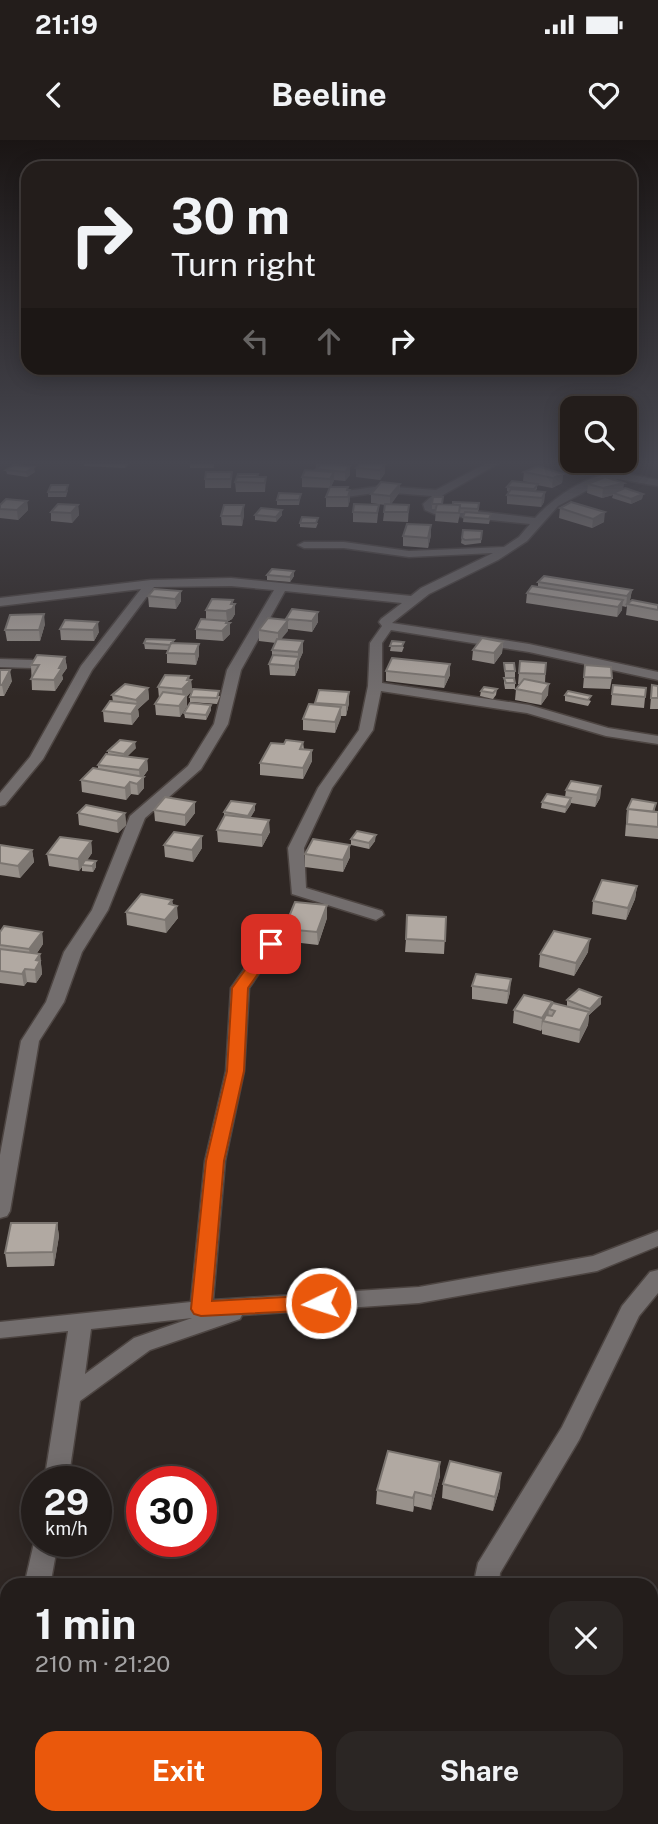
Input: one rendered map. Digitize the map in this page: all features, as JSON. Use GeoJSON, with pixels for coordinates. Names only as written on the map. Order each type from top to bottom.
{"type":"FeatureCollection","features":[{"type":"Feature","properties":{"kind":"street"},"geometry":{"type":"LineString","coordinates":[[388,626],[385,622],[412,600],[521,541]]}},
{"type":"Feature","properties":{"kind":"street"},"geometry":{"type":"LineString","coordinates":[[304,545],[344,545],[409,554],[454,550],[506,550]]}},
{"type":"Feature","properties":{"kind":"street"},"geometry":{"type":"LineString","coordinates":[[0,602],[151,584],[230,582],[363,593],[412,600]]}},
{"type":"Feature","properties":{"kind":"street"},"geometry":{"type":"LineString","coordinates":[[0,802],[36,759],[86,669],[151,584]]}},
{"type":"Feature","properties":{"kind":"street"},"geometry":{"type":"LineString","coordinates":[[0,1210],[30,1041],[55,1003],[73,952],[100,910],[138,816],[194,769],[222,724],[234,670],[257,626],[282,587]]}},
{"type":"Feature","properties":{"kind":"street"},"geometry":{"type":"LineString","coordinates":[[388,626],[529,648],[658,676]]}},
{"type":"Feature","properties":{"kind":"street"},"geometry":{"type":"LineString","coordinates":[[376,915],[298,891],[296,848],[325,788],[366,730],[375,686],[376,643],[388,626]]}},
{"type":"Feature","properties":{"kind":"street"},"geometry":{"type":"LineString","coordinates":[[0,663],[32,664]]}},
{"type":"Feature","properties":{"kind":"street"},"geometry":{"type":"LineString","coordinates":[[375,686],[529,709],[606,732],[658,740]]}},
{"type":"Feature","properties":{"kind":"street"},"geometry":{"type":"LineString","coordinates":[[201,1309],[215,1161],[235,1071],[240,988],[271,944]]}},
{"type":"Feature","properties":{"kind":"street"},"geometry":{"type":"LineString","coordinates":[[0,1329],[201,1309],[419,1295],[597,1263],[658,1238]]}},
{"type":"Feature","properties":{"kind":"street"},"geometry":{"type":"LineString","coordinates":[[487,1578],[487,1571],[571,1433],[630,1312],[658,1278]]}},
{"type":"Feature","properties":{"kind":"street"},"geometry":{"type":"LineString","coordinates":[[68,1398],[142,1344],[252,1307]]}},
{"type":"Feature","properties":{"kind":"street"},"geometry":{"type":"LineString","coordinates":[[58,1466],[81,1323]]}},
{"type":"Feature","properties":{"kind":"street"},"geometry":{"type":"LineString","coordinates":[[39,1578],[43,1557]]}},
{"type":"Feature","properties":{"kind":"building"},"geometry":{"type":"Polygon","coordinates":[[[272,569],[294,571],[290,577],[267,575],[272,569]]]}},
{"type":"Feature","properties":{"kind":"building"},"geometry":{"type":"Polygon","coordinates":[[[544,576],[632,590],[627,596],[538,582],[544,576]]]}},
{"type":"Feature","properties":{"kind":"building"},"geometry":{"type":"Polygon","coordinates":[[[532,586],[623,600],[618,607],[527,593],[532,586]]]}},
{"type":"Feature","properties":{"kind":"building"},"geometry":{"type":"Polygon","coordinates":[[[154,589],[181,591],[175,599],[148,596],[154,589]]]}},
{"type":"Feature","properties":{"kind":"building"},"geometry":{"type":"Polygon","coordinates":[[[212,599],[233,600],[231,604],[235,604],[232,609],[226,611],[206,610],[212,599]]]}},
{"type":"Feature","properties":{"kind":"building"},"geometry":{"type":"Polygon","coordinates":[[[632,600],[658,605],[658,610],[627,604],[632,600]]]}},
{"type":"Feature","properties":{"kind":"building"},"geometry":{"type":"Polygon","coordinates":[[[292,609],[318,612],[312,621],[286,619],[292,609]]]}},
{"type":"Feature","properties":{"kind":"building"},"geometry":{"type":"Polygon","coordinates":[[[44,614],[39,630],[5,630],[10,615],[44,614]]]}},
{"type":"Feature","properties":{"kind":"building"},"geometry":{"type":"Polygon","coordinates":[[[268,618],[288,620],[278,633],[259,630],[268,618]]]}},
{"type":"Feature","properties":{"kind":"building"},"geometry":{"type":"Polygon","coordinates":[[[201,619],[230,623],[222,631],[196,629],[201,619]]]}},
{"type":"Feature","properties":{"kind":"building"},"geometry":{"type":"Polygon","coordinates":[[[65,620],[98,622],[93,630],[60,629],[65,620]]]}},
{"type":"Feature","properties":{"kind":"building"},"geometry":{"type":"Polygon","coordinates":[[[482,638],[503,642],[494,653],[473,650],[482,638]]]}},
{"type":"Feature","properties":{"kind":"building"},"geometry":{"type":"Polygon","coordinates":[[[146,639],[174,640],[170,645],[144,643],[146,639]]]}},
{"type":"Feature","properties":{"kind":"building"},"geometry":{"type":"Polygon","coordinates":[[[277,639],[303,641],[298,652],[272,650],[277,639]]]}},
{"type":"Feature","properties":{"kind":"building"},"geometry":{"type":"Polygon","coordinates":[[[392,641],[404,642],[402,646],[390,646],[392,641]]]}},
{"type":"Feature","properties":{"kind":"building"},"geometry":{"type":"Polygon","coordinates":[[[171,643],[199,644],[195,654],[167,653],[171,643]]]}},
{"type":"Feature","properties":{"kind":"building"},"geometry":{"type":"Polygon","coordinates":[[[37,655],[65,657],[54,680],[31,679],[39,665],[31,665],[37,655]]]}},
{"type":"Feature","properties":{"kind":"building"},"geometry":{"type":"Polygon","coordinates":[[[273,655],[299,657],[295,666],[269,664],[273,655]]]}},
{"type":"Feature","properties":{"kind":"building"},"geometry":{"type":"Polygon","coordinates":[[[392,658],[450,664],[445,677],[386,671],[392,658]]]}},
{"type":"Feature","properties":{"kind":"building"},"geometry":{"type":"Polygon","coordinates":[[[520,661],[546,663],[545,674],[519,673],[520,661]]]}},
{"type":"Feature","properties":{"kind":"building"},"geometry":{"type":"Polygon","coordinates":[[[504,663],[514,663],[515,671],[505,671],[504,663]]]}},
{"type":"Feature","properties":{"kind":"building"},"geometry":{"type":"Polygon","coordinates":[[[585,665],[611,667],[612,678],[584,677],[585,665]]]}},
{"type":"Feature","properties":{"kind":"building"},"geometry":{"type":"Polygon","coordinates":[[[0,670],[10,670],[2,685],[0,685],[0,670]]]}},
{"type":"Feature","properties":{"kind":"building"},"geometry":{"type":"Polygon","coordinates":[[[165,675],[189,676],[187,680],[191,680],[182,689],[158,687],[165,675]]]}},
{"type":"Feature","properties":{"kind":"building"},"geometry":{"type":"Polygon","coordinates":[[[504,678],[514,678],[515,683],[506,683],[504,678]]]}},
{"type":"Feature","properties":{"kind":"building"},"geometry":{"type":"Polygon","coordinates":[[[524,679],[549,684],[542,694],[516,689],[524,679]]]}},
{"type":"Feature","properties":{"kind":"building"},"geometry":{"type":"Polygon","coordinates":[[[125,684],[148,688],[136,700],[112,695],[125,684]]]}},
{"type":"Feature","properties":{"kind":"building"},"geometry":{"type":"Polygon","coordinates":[[[613,685],[646,688],[645,697],[612,694],[613,685]]]}},
{"type":"Feature","properties":{"kind":"building"},"geometry":{"type":"Polygon","coordinates":[[[652,685],[658,686],[658,698],[651,698],[652,685]]]}},
{"type":"Feature","properties":{"kind":"building"},"geometry":{"type":"Polygon","coordinates":[[[484,687],[497,689],[493,693],[481,691],[484,687]]]}},
{"type":"Feature","properties":{"kind":"building"},"geometry":{"type":"Polygon","coordinates":[[[193,689],[219,691],[217,698],[190,697],[193,689]]]}},
{"type":"Feature","properties":{"kind":"building"},"geometry":{"type":"Polygon","coordinates":[[[319,690],[349,692],[346,705],[315,703],[319,690]]]}},
{"type":"Feature","properties":{"kind":"building"},"geometry":{"type":"Polygon","coordinates":[[[568,691],[591,696],[588,700],[565,695],[568,691]]]}},
{"type":"Feature","properties":{"kind":"building"},"geometry":{"type":"Polygon","coordinates":[[[163,692],[187,695],[179,706],[155,704],[163,692]]]}},
{"type":"Feature","properties":{"kind":"building"},"geometry":{"type":"Polygon","coordinates":[[[110,701],[138,704],[131,714],[103,711],[110,701]]]}},
{"type":"Feature","properties":{"kind":"building"},"geometry":{"type":"Polygon","coordinates":[[[190,703],[211,705],[206,715],[184,713],[190,703]]]}},
{"type":"Feature","properties":{"kind":"building"},"geometry":{"type":"Polygon","coordinates":[[[309,704],[341,707],[335,722],[303,719],[309,704]]]}},
{"type":"Feature","properties":{"kind":"building"},"geometry":{"type":"Polygon","coordinates":[[[120,740],[135,742],[124,754],[108,751],[120,740]]]}},
{"type":"Feature","properties":{"kind":"building"},"geometry":{"type":"Polygon","coordinates":[[[286,740],[303,742],[300,749],[312,750],[303,768],[260,763],[271,743],[284,744],[286,740]]]}},
{"type":"Feature","properties":{"kind":"building"},"geometry":{"type":"Polygon","coordinates":[[[106,754],[147,759],[139,770],[98,765],[106,754]]]}},
{"type":"Feature","properties":{"kind":"building"},"geometry":{"type":"Polygon","coordinates":[[[93,768],[144,777],[137,784],[130,782],[125,788],[81,780],[93,768]]]}},
{"type":"Feature","properties":{"kind":"building"},"geometry":{"type":"Polygon","coordinates":[[[571,781],[601,786],[597,795],[566,790],[571,781]]]}},
{"type":"Feature","properties":{"kind":"building"},"geometry":{"type":"Polygon","coordinates":[[[547,794],[571,798],[566,807],[542,802],[547,794]]]}},
{"type":"Feature","properties":{"kind":"building"},"geometry":{"type":"Polygon","coordinates":[[[165,797],[195,802],[185,815],[154,810],[165,797]]]}},
{"type":"Feature","properties":{"kind":"building"},"geometry":{"type":"Polygon","coordinates":[[[632,799],[656,803],[653,812],[627,810],[632,799]]]}},
{"type":"Feature","properties":{"kind":"building"},"geometry":{"type":"Polygon","coordinates":[[[231,801],[255,804],[248,816],[224,812],[231,801]]]}},
{"type":"Feature","properties":{"kind":"building"},"geometry":{"type":"Polygon","coordinates":[[[86,805],[125,813],[117,821],[78,813],[86,805]]]}},
{"type":"Feature","properties":{"kind":"building"},"geometry":{"type":"Polygon","coordinates":[[[628,809],[658,812],[658,827],[627,824],[628,809]]]}},
{"type":"Feature","properties":{"kind":"building"},"geometry":{"type":"Polygon","coordinates":[[[225,815],[269,820],[262,835],[217,830],[225,815]]]}},
{"type":"Feature","properties":{"kind":"building"},"geometry":{"type":"Polygon","coordinates":[[[357,831],[376,835],[369,843],[351,839],[357,831]]]}},
{"type":"Feature","properties":{"kind":"building"},"geometry":{"type":"Polygon","coordinates":[[[174,832],[202,836],[192,850],[164,845],[174,832]]]}},
{"type":"Feature","properties":{"kind":"building"},"geometry":{"type":"Polygon","coordinates":[[[60,837],[91,841],[78,859],[47,854],[60,837]]]}},
{"type":"Feature","properties":{"kind":"building"},"geometry":{"type":"Polygon","coordinates":[[[313,839],[350,845],[343,860],[305,854],[313,839]]]}},
{"type":"Feature","properties":{"kind":"building"},"geometry":{"type":"Polygon","coordinates":[[[0,845],[32,850],[18,866],[0,863],[0,845]]]}},
{"type":"Feature","properties":{"kind":"building"},"geometry":{"type":"Polygon","coordinates":[[[85,860],[96,861],[92,866],[82,865],[85,860]]]}},
{"type":"Feature","properties":{"kind":"building"},"geometry":{"type":"Polygon","coordinates":[[[602,880],[637,886],[628,908],[593,901],[602,880]]]}},
{"type":"Feature","properties":{"kind":"building"},"geometry":{"type":"Polygon","coordinates":[[[141,894],[172,900],[169,904],[177,906],[165,920],[126,912],[141,894]]]}},
{"type":"Feature","properties":{"kind":"building"},"geometry":{"type":"Polygon","coordinates":[[[295,902],[327,905],[317,932],[284,929],[295,902]]]}},
{"type":"Feature","properties":{"kind":"building"},"geometry":{"type":"Polygon","coordinates":[[[407,915],[446,917],[445,941],[406,939],[407,915]]]}},
{"type":"Feature","properties":{"kind":"building"},"geometry":{"type":"Polygon","coordinates":[[[4,926],[42,932],[29,949],[0,945],[0,932],[4,926]]]}},
{"type":"Feature","properties":{"kind":"building"},"geometry":{"type":"Polygon","coordinates":[[[554,931],[590,939],[576,963],[540,954],[554,931]]]}},
{"type":"Feature","properties":{"kind":"building"},"geometry":{"type":"Polygon","coordinates":[[[0,949],[40,954],[36,960],[40,961],[35,970],[25,969],[22,974],[0,971],[0,949]]]}},
{"type":"Feature","properties":{"kind":"building"},"geometry":{"type":"Polygon","coordinates":[[[476,974],[511,979],[508,991],[472,986],[476,974]]]}},
{"type":"Feature","properties":{"kind":"building"},"geometry":{"type":"Polygon","coordinates":[[[579,989],[601,997],[590,1009],[567,1000],[579,989]]]}},
{"type":"Feature","properties":{"kind":"building"},"geometry":{"type":"Polygon","coordinates":[[[524,995],[552,1002],[542,1018],[514,1010],[524,995]]]}},
{"type":"Feature","properties":{"kind":"building"},"geometry":{"type":"Polygon","coordinates":[[[553,1003],[589,1012],[580,1030],[543,1021],[546,1015],[552,1016],[555,1011],[549,1009],[553,1003]]]}},
{"type":"Feature","properties":{"kind":"building"},"geometry":{"type":"Polygon","coordinates":[[[11,1223],[57,1223],[53,1252],[5,1253],[11,1223]]]}},
{"type":"Feature","properties":{"kind":"building"},"geometry":{"type":"Polygon","coordinates":[[[388,1451],[440,1462],[432,1496],[415,1492],[413,1498],[377,1490],[388,1451]]]}},
{"type":"Feature","properties":{"kind":"building"},"geometry":{"type":"Polygon","coordinates":[[[450,1461],[501,1473],[495,1497],[443,1484],[450,1461]]]}},
{"type":"Feature","properties":{"kind":"route"},"geometry":{"type":"LineString","coordinates":[[271,944],[240,988],[235,1071],[215,1161],[201,1309],[321,1303]]}}]}
